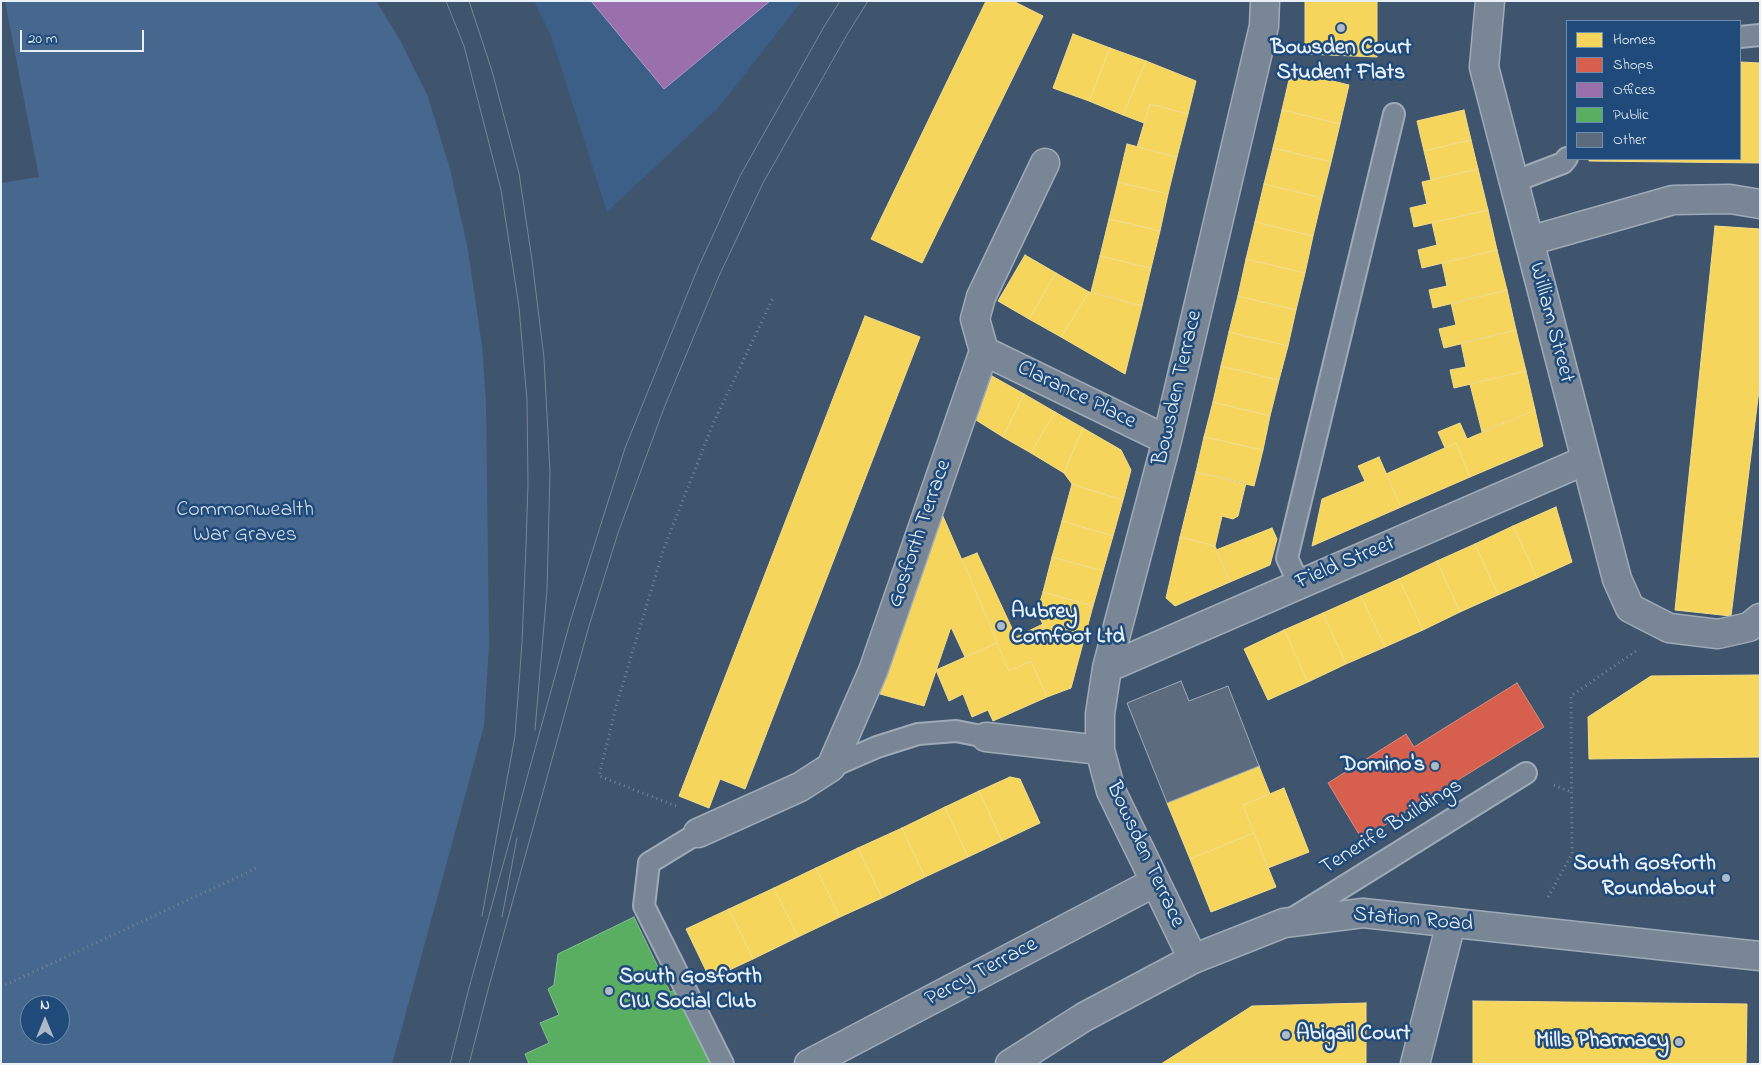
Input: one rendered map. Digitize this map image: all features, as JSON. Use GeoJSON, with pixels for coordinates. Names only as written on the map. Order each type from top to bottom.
{"type":"FeatureCollection","features":[{"type":"Feature","properties":{"kind":"street","name":"William Street"},"geometry":{"type":"LineString","coordinates":[[1490,1],[1484,67],[1617,579],[1630,608],[1669,628]]}},
{"type":"Feature","properties":{"kind":"street","name":"Bowsden Terrace"},"geometry":{"type":"LineString","coordinates":[[1193,959],[1111,791],[1100,750],[1100,714],[1107,668],[1168,440],[1264,13]]}},
{"type":"Feature","properties":{"kind":"street"},"geometry":{"type":"LineString","coordinates":[[984,351],[975,319],[981,297],[1045,164]]}},
{"type":"Feature","properties":{"kind":"street"},"geometry":{"type":"LineString","coordinates":[[1529,241],[1624,212],[1673,200],[1730,199],[1760,204]]}},
{"type":"Feature","properties":{"kind":"street","name":"Clarance Place"},"geometry":{"type":"LineString","coordinates":[[984,351],[1168,440]]}},
{"type":"Feature","properties":{"kind":"street","name":"Gosforth Terrace"},"geometry":{"type":"LineString","coordinates":[[830,767],[873,671],[984,351]]}},
{"type":"Feature","properties":{"kind":"street","name":"Field Street"},"geometry":{"type":"LineString","coordinates":[[1107,668],[1586,460]]}},
{"type":"Feature","properties":{"kind":"street"},"geometry":{"type":"LineString","coordinates":[[1669,628],[1718,634],[1749,627],[1760,618]]}},
{"type":"Feature","properties":{"kind":"street"},"geometry":{"type":"LineString","coordinates":[[986,737],[1100,750]]}},
{"type":"Feature","properties":{"kind":"street"},"geometry":{"type":"LineString","coordinates":[[698,833],[800,787],[830,767]]}},
{"type":"Feature","properties":{"kind":"street","name":"Percy Terrace"},"geometry":{"type":"LineString","coordinates":[[809,1064],[1155,882]]}},
{"type":"Feature","properties":{"kind":"street","name":"Station Road"},"geometry":{"type":"LineString","coordinates":[[1010,1064],[1084,1017],[1193,959],[1284,923],[1363,913],[1760,956]]}},
{"type":"Feature","properties":{"kind":"street"},"geometry":{"type":"LineString","coordinates":[[1416,1064],[1451,923]]}},
{"type":"Feature","properties":{"kind":"lane"},"geometry":{"type":"LineString","coordinates":[[1741,37],[1760,35]]}},
{"type":"Feature","properties":{"kind":"lane"},"geometry":{"type":"LineString","coordinates":[[1299,584],[1287,558],[1394,114]]}},
{"type":"Feature","properties":{"kind":"lane"},"geometry":{"type":"LineString","coordinates":[[1514,182],[1563,163],[1566,159]]}},
{"type":"Feature","properties":{"kind":"lane"},"geometry":{"type":"LineString","coordinates":[[830,767],[876,747],[918,734],[956,731],[986,737]]}},
{"type":"Feature","properties":{"kind":"lane","name":"Tenerife Buildings"},"geometry":{"type":"LineString","coordinates":[[1284,923],[1526,773]]}},
{"type":"Feature","properties":{"kind":"lane"},"geometry":{"type":"LineString","coordinates":[[698,833],[649,863],[644,906],[723,1064]]}},
{"type":"Feature","properties":{"kind":"path"},"geometry":{"type":"LineString","coordinates":[[698,833],[675,805],[600,776],[617,703],[664,548],[713,424],[773,298]]}},
{"type":"Feature","properties":{"kind":"path"},"geometry":{"type":"LineString","coordinates":[[1529,932],[1572,854],[1571,696],[1669,628]]}},
{"type":"Feature","properties":{"kind":"path"},"geometry":{"type":"LineString","coordinates":[[1,987],[257,868]]}},
{"type":"Feature","properties":{"kind":"shaded area"},"geometry":{"type":"Polygon","coordinates":[[[534,1],[802,1],[718,108],[607,212],[551,36],[534,1]]]}},
{"type":"Feature","properties":{"kind":"green space","name":"Commonwealth War Graves"},"geometry":{"type":"Polygon","coordinates":[[[5,1],[376,1],[400,40],[428,97],[450,169],[468,250],[482,346],[486,402],[489,645],[484,726],[392,1064],[1,1064],[1,183],[39,177],[5,1]]]}},
{"type":"Feature","properties":{"kind":"building: Homes"},"geometry":{"type":"Polygon","coordinates":[[[986,1],[1013,1],[1043,16],[922,263],[871,239],[986,1]]]}},
{"type":"Feature","properties":{"kind":"building: Homes","name":"Bowsden Court Student Flats"},"geometry":{"type":"Polygon","coordinates":[[[1305,1],[1377,1],[1377,57],[1305,54],[1305,1]]]}},
{"type":"Feature","properties":{"kind":"building: Homes"},"geometry":{"type":"Polygon","coordinates":[[[1073,34],[1110,48],[1089,101],[1053,88],[1073,34]]]}},
{"type":"Feature","properties":{"kind":"building: Homes"},"geometry":{"type":"Polygon","coordinates":[[[1110,48],[1146,61],[1123,115],[1089,101],[1110,48]]]}},
{"type":"Feature","properties":{"kind":"building: Homes"},"geometry":{"type":"Polygon","coordinates":[[[1146,61],[1196,81],[1188,114],[1150,104],[1144,123],[1123,115],[1146,61]]]}},
{"type":"Feature","properties":{"kind":"building: Homes"},"geometry":{"type":"Polygon","coordinates":[[[1741,62],[1760,63],[1760,163],[1589,161],[1741,160],[1741,62]]]}},
{"type":"Feature","properties":{"kind":"building: Homes"},"geometry":{"type":"Polygon","coordinates":[[[1291,71],[1349,85],[1340,124],[1282,110],[1291,71]]]}},
{"type":"Feature","properties":{"kind":"building: Homes"},"geometry":{"type":"Polygon","coordinates":[[[1150,104],[1188,114],[1177,157],[1137,147],[1150,104]]]}},
{"type":"Feature","properties":{"kind":"building: Homes"},"geometry":{"type":"Polygon","coordinates":[[[1282,110],[1340,124],[1331,162],[1273,148],[1282,110]]]}},
{"type":"Feature","properties":{"kind":"building: Homes"},"geometry":{"type":"Polygon","coordinates":[[[1464,110],[1471,140],[1424,151],[1417,121],[1464,110]]]}},
{"type":"Feature","properties":{"kind":"building: Homes"},"geometry":{"type":"Polygon","coordinates":[[[1471,140],[1478,169],[1431,180],[1424,151],[1471,140]]]}},
{"type":"Feature","properties":{"kind":"building: Homes"},"geometry":{"type":"Polygon","coordinates":[[[1127,144],[1177,157],[1168,194],[1118,182],[1127,144]]]}},
{"type":"Feature","properties":{"kind":"building: Homes"},"geometry":{"type":"Polygon","coordinates":[[[1273,148],[1331,162],[1322,198],[1264,184],[1273,148]]]}},
{"type":"Feature","properties":{"kind":"building: Homes"},"geometry":{"type":"Polygon","coordinates":[[[1478,169],[1488,210],[1414,227],[1410,208],[1427,204],[1422,182],[1478,169]]]}},
{"type":"Feature","properties":{"kind":"building: Homes"},"geometry":{"type":"Polygon","coordinates":[[[1118,182],[1168,194],[1160,231],[1109,219],[1118,182]]]}},
{"type":"Feature","properties":{"kind":"building: Homes"},"geometry":{"type":"Polygon","coordinates":[[[1264,184],[1322,198],[1313,236],[1255,222],[1264,184]]]}},
{"type":"Feature","properties":{"kind":"building: Homes"},"geometry":{"type":"Polygon","coordinates":[[[1488,210],[1497,250],[1422,268],[1418,250],[1437,245],[1432,223],[1488,210]]]}},
{"type":"Feature","properties":{"kind":"building: Homes"},"geometry":{"type":"Polygon","coordinates":[[[1109,219],[1160,231],[1151,268],[1100,256],[1109,219]]]}},
{"type":"Feature","properties":{"kind":"building: Homes"},"geometry":{"type":"Polygon","coordinates":[[[1255,222],[1313,236],[1305,273],[1246,259],[1255,222]]]}},
{"type":"Feature","properties":{"kind":"building: Homes"},"geometry":{"type":"Polygon","coordinates":[[[1715,226],[1760,229],[1760,382],[1731,616],[1675,610],[1715,226]]]}},
{"type":"Feature","properties":{"kind":"building: Homes"},"geometry":{"type":"Polygon","coordinates":[[[1497,250],[1507,290],[1433,308],[1429,290],[1447,286],[1442,263],[1497,250]]]}},
{"type":"Feature","properties":{"kind":"building: Homes"},"geometry":{"type":"Polygon","coordinates":[[[1025,255],[1056,273],[1029,319],[998,301],[1025,255]]]}},
{"type":"Feature","properties":{"kind":"building: Homes"},"geometry":{"type":"Polygon","coordinates":[[[1100,256],[1151,268],[1142,306],[1091,292],[1100,256]]]}},
{"type":"Feature","properties":{"kind":"building: Homes"},"geometry":{"type":"Polygon","coordinates":[[[1246,259],[1305,273],[1296,310],[1238,296],[1246,259]]]}},
{"type":"Feature","properties":{"kind":"building: Homes"},"geometry":{"type":"Polygon","coordinates":[[[1056,273],[1089,292],[1061,337],[1029,319],[1056,273]]]}},
{"type":"Feature","properties":{"kind":"building: Homes"},"geometry":{"type":"Polygon","coordinates":[[[1507,290],[1516,330],[1444,348],[1439,329],[1456,325],[1451,303],[1507,290]]]}},
{"type":"Feature","properties":{"kind":"building: Homes"},"geometry":{"type":"Polygon","coordinates":[[[1089,292],[1142,306],[1125,374],[1061,337],[1089,292]]]}},
{"type":"Feature","properties":{"kind":"building: Homes"},"geometry":{"type":"Polygon","coordinates":[[[1238,296],[1296,310],[1288,346],[1229,332],[1238,296]]]}},
{"type":"Feature","properties":{"kind":"building: Homes"},"geometry":{"type":"Polygon","coordinates":[[[865,316],[920,337],[745,789],[720,779],[709,808],[679,796],[865,316]]]}},
{"type":"Feature","properties":{"kind":"building: Homes"},"geometry":{"type":"Polygon","coordinates":[[[1516,330],[1526,371],[1454,388],[1450,370],[1466,367],[1461,343],[1516,330]]]}},
{"type":"Feature","properties":{"kind":"building: Homes"},"geometry":{"type":"Polygon","coordinates":[[[1229,332],[1288,346],[1279,380],[1221,366],[1229,332]]]}},
{"type":"Feature","properties":{"kind":"building: Homes"},"geometry":{"type":"Polygon","coordinates":[[[1221,366],[1279,380],[1270,416],[1213,402],[1221,366]]]}},
{"type":"Feature","properties":{"kind":"building: Homes"},"geometry":{"type":"Polygon","coordinates":[[[1526,371],[1535,410],[1482,432],[1470,384],[1526,371]]]}},
{"type":"Feature","properties":{"kind":"building: Homes"},"geometry":{"type":"Polygon","coordinates":[[[992,376],[1024,394],[1003,437],[976,420],[992,376]]]}},
{"type":"Feature","properties":{"kind":"building: Homes"},"geometry":{"type":"Polygon","coordinates":[[[1024,394],[1055,412],[1031,453],[1003,437],[1024,394]]]}},
{"type":"Feature","properties":{"kind":"building: Homes"},"geometry":{"type":"Polygon","coordinates":[[[1213,402],[1270,416],[1263,450],[1204,437],[1213,402]]]}},
{"type":"Feature","properties":{"kind":"building: Homes"},"geometry":{"type":"Polygon","coordinates":[[[1535,410],[1543,446],[1470,477],[1456,443],[1445,448],[1438,432],[1460,423],[1467,439],[1535,410]]]}},
{"type":"Feature","properties":{"kind":"building: Homes"},"geometry":{"type":"Polygon","coordinates":[[[1055,412],[1083,428],[1064,473],[1031,453],[1055,412]]]}},
{"type":"Feature","properties":{"kind":"building: Homes"},"geometry":{"type":"Polygon","coordinates":[[[1083,428],[1121,450],[1131,470],[1123,500],[1072,484],[1064,473],[1083,428]]]}},
{"type":"Feature","properties":{"kind":"building: Homes"},"geometry":{"type":"Polygon","coordinates":[[[1204,437],[1263,450],[1254,486],[1196,472],[1204,437]]]}},
{"type":"Feature","properties":{"kind":"building: Homes"},"geometry":{"type":"Polygon","coordinates":[[[1456,443],[1470,477],[1401,507],[1386,474],[1456,443]]]}},
{"type":"Feature","properties":{"kind":"building: Homes"},"geometry":{"type":"Polygon","coordinates":[[[1379,457],[1401,507],[1312,546],[1322,499],[1365,481],[1358,466],[1379,457]]]}},
{"type":"Feature","properties":{"kind":"building: Homes"},"geometry":{"type":"Polygon","coordinates":[[[1196,472],[1246,483],[1238,516],[1233,519],[1222,516],[1215,546],[1180,537],[1196,472]]]}},
{"type":"Feature","properties":{"kind":"building: Homes"},"geometry":{"type":"Polygon","coordinates":[[[1072,484],[1123,500],[1113,536],[1062,521],[1072,484]]]}},
{"type":"Feature","properties":{"kind":"building: Homes"},"geometry":{"type":"Polygon","coordinates":[[[1556,507],[1572,562],[1537,578],[1513,526],[1556,507]]]}},
{"type":"Feature","properties":{"kind":"building: Homes"},"geometry":{"type":"Polygon","coordinates":[[[942,514],[997,643],[965,657],[951,627],[924,706],[880,694],[942,514]]]}},
{"type":"Feature","properties":{"kind":"building: Homes"},"geometry":{"type":"Polygon","coordinates":[[[1062,521],[1113,536],[1103,571],[1052,557],[1062,521]]]}},
{"type":"Feature","properties":{"kind":"building: Homes"},"geometry":{"type":"Polygon","coordinates":[[[1513,526],[1537,578],[1498,595],[1475,544],[1513,526]]]}},
{"type":"Feature","properties":{"kind":"building: Homes"},"geometry":{"type":"Polygon","coordinates":[[[1272,528],[1277,539],[1270,565],[1230,582],[1216,550],[1272,528]]]}},
{"type":"Feature","properties":{"kind":"building: Homes"},"geometry":{"type":"Polygon","coordinates":[[[1180,537],[1215,546],[1230,582],[1175,606],[1166,598],[1180,537]]]}},
{"type":"Feature","properties":{"kind":"building: Homes"},"geometry":{"type":"Polygon","coordinates":[[[1475,544],[1498,595],[1460,612],[1437,561],[1475,544]]]}},
{"type":"Feature","properties":{"kind":"building: Homes","name":"Aubrey Cornfoot Ltd"},"geometry":{"type":"Polygon","coordinates":[[[977,553],[1016,637],[1043,624],[1047,633],[1083,643],[1071,688],[1047,697],[1031,661],[1009,671],[962,559],[977,553]]]}},
{"type":"Feature","properties":{"kind":"building: Homes"},"geometry":{"type":"Polygon","coordinates":[[[1052,557],[1103,571],[1093,606],[1043,592],[1052,557]]]}},
{"type":"Feature","properties":{"kind":"building: Homes"},"geometry":{"type":"Polygon","coordinates":[[[1437,561],[1460,612],[1423,630],[1399,579],[1437,561]]]}},
{"type":"Feature","properties":{"kind":"building: Homes"},"geometry":{"type":"Polygon","coordinates":[[[1399,579],[1423,630],[1385,647],[1361,596],[1399,579]]]}},
{"type":"Feature","properties":{"kind":"building: Homes"},"geometry":{"type":"Polygon","coordinates":[[[1043,592],[1093,606],[1083,643],[1047,633],[1037,612],[1043,592]]]}},
{"type":"Feature","properties":{"kind":"building: Homes"},"geometry":{"type":"Polygon","coordinates":[[[1361,596],[1385,647],[1346,664],[1323,613],[1361,596]]]}},
{"type":"Feature","properties":{"kind":"building: Homes"},"geometry":{"type":"Polygon","coordinates":[[[1323,613],[1346,664],[1308,682],[1284,630],[1323,613]]]}},
{"type":"Feature","properties":{"kind":"building: Homes"},"geometry":{"type":"Polygon","coordinates":[[[1284,630],[1308,682],[1268,700],[1244,649],[1284,630]]]}},
{"type":"Feature","properties":{"kind":"building: Homes"},"geometry":{"type":"Polygon","coordinates":[[[997,643],[1009,671],[1031,661],[1047,697],[993,721],[988,710],[972,717],[963,694],[949,701],[936,670],[997,643]]]}},
{"type":"Feature","properties":{"kind":"building: Homes"},"geometry":{"type":"Polygon","coordinates":[[[1760,675],[1760,757],[1589,759],[1588,717],[1651,676],[1760,675]]]}},
{"type":"Feature","properties":{"kind":"building: Homes"},"geometry":{"type":"Polygon","coordinates":[[[1259,766],[1270,794],[1243,805],[1254,833],[1190,859],[1167,803],[1259,766]]]}},
{"type":"Feature","properties":{"kind":"building: Homes"},"geometry":{"type":"Polygon","coordinates":[[[1010,777],[1020,779],[1040,823],[1002,841],[979,791],[1010,777]]]}},
{"type":"Feature","properties":{"kind":"building: Homes"},"geometry":{"type":"Polygon","coordinates":[[[1284,788],[1309,852],[1268,868],[1243,805],[1284,788]]]}},
{"type":"Feature","properties":{"kind":"building: Homes"},"geometry":{"type":"Polygon","coordinates":[[[979,791],[1002,841],[968,857],[945,807],[979,791]]]}},
{"type":"Feature","properties":{"kind":"building: Homes"},"geometry":{"type":"Polygon","coordinates":[[[945,807],[968,857],[925,877],[902,828],[945,807]]]}},
{"type":"Feature","properties":{"kind":"building: Homes"},"geometry":{"type":"Polygon","coordinates":[[[902,828],[925,877],[882,898],[858,848],[902,828]]]}},
{"type":"Feature","properties":{"kind":"building: Homes"},"geometry":{"type":"Polygon","coordinates":[[[1254,833],[1276,887],[1211,912],[1190,859],[1254,833]]]}},
{"type":"Feature","properties":{"kind":"building: Homes"},"geometry":{"type":"Polygon","coordinates":[[[858,848],[882,898],[840,917],[816,868],[858,848]]]}},
{"type":"Feature","properties":{"kind":"building: Homes"},"geometry":{"type":"Polygon","coordinates":[[[816,868],[840,917],[798,937],[774,888],[816,868]]]}},
{"type":"Feature","properties":{"kind":"building: Homes"},"geometry":{"type":"Polygon","coordinates":[[[774,888],[798,937],[753,959],[729,909],[774,888]]]}},
{"type":"Feature","properties":{"kind":"building: Homes"},"geometry":{"type":"Polygon","coordinates":[[[729,909],[753,959],[710,979],[686,929],[729,909]]]}},
{"type":"Feature","properties":{"kind":"building: Homes"},"geometry":{"type":"Polygon","coordinates":[[[1473,1001],[1747,1004],[1746,1064],[1473,1064],[1473,1001]]]}},
{"type":"Feature","properties":{"kind":"building: Homes","name":"Abigail Court"},"geometry":{"type":"Polygon","coordinates":[[[1366,1003],[1366,1064],[1161,1064],[1252,1006],[1366,1003]]]}},
{"type":"Feature","properties":{"kind":"building: Shops"},"geometry":{"type":"Polygon","coordinates":[[[1517,683],[1544,727],[1362,839],[1328,783],[1406,734],[1414,747],[1517,683]]]}},
{"type":"Feature","properties":{"kind":"building: Offices"},"geometry":{"type":"Polygon","coordinates":[[[591,1],[770,1],[664,89],[591,1]]]}},
{"type":"Feature","properties":{"kind":"building: Public","name":"South Gosforth CIU Social Club"},"geometry":{"type":"Polygon","coordinates":[[[634,917],[670,992],[675,990],[710,1064],[529,1064],[525,1054],[549,1043],[540,1023],[559,1015],[548,989],[554,985],[558,954],[634,917]]]}},
{"type":"Feature","properties":{"kind":"building: Other"},"geometry":{"type":"Polygon","coordinates":[[[1181,681],[1189,701],[1228,686],[1259,766],[1167,803],[1127,703],[1181,681]]]}},
{"type":"Feature","properties":{"kind":"tram line"},"geometry":{"type":"LineString","coordinates":[[446,1],[464,46],[501,190],[519,307],[527,400],[528,484],[526,546],[522,643],[515,736],[482,916]]}},
{"type":"Feature","properties":{"kind":"tram line"},"geometry":{"type":"LineString","coordinates":[[469,1],[492,71],[519,173],[544,358],[550,472],[547,590],[535,730]]}},
{"type":"Feature","properties":{"kind":"tram line"},"geometry":{"type":"LineString","coordinates":[[450,1064],[469,988],[570,622],[625,448],[697,270],[740,176],[840,1]]}},
{"type":"Feature","properties":{"kind":"tram line"},"geometry":{"type":"LineString","coordinates":[[469,1064],[589,626],[618,533],[664,408],[719,276],[763,183],[868,1]]}},
{"type":"Feature","properties":{"kind":"tram line"},"geometry":{"type":"LineString","coordinates":[[502,917],[517,838]]}},
{"type":"Feature","properties":{"kind":"place","name":"Bowsden Court Student Flats"},"geometry":{"type":"Point","coordinates":[1341,28]}},
{"type":"Feature","properties":{"kind":"place","name":"Aubrey Cornfoot Ltd"},"geometry":{"type":"Point","coordinates":[1001,626]}},
{"type":"Feature","properties":{"kind":"place","name":"Domino's"},"geometry":{"type":"Point","coordinates":[1435,766]}},
{"type":"Feature","properties":{"kind":"place","name":"South Gosforth Roundabout"},"geometry":{"type":"Point","coordinates":[1726,878]}},
{"type":"Feature","properties":{"kind":"place","name":"South Gosforth CIU Social Club"},"geometry":{"type":"Point","coordinates":[609,991]}},
{"type":"Feature","properties":{"kind":"place","name":"Abigail Court"},"geometry":{"type":"Point","coordinates":[1286,1035]}},
{"type":"Feature","properties":{"kind":"place","name":"Mills Pharmacy"},"geometry":{"type":"Point","coordinates":[1679,1042]}}]}
